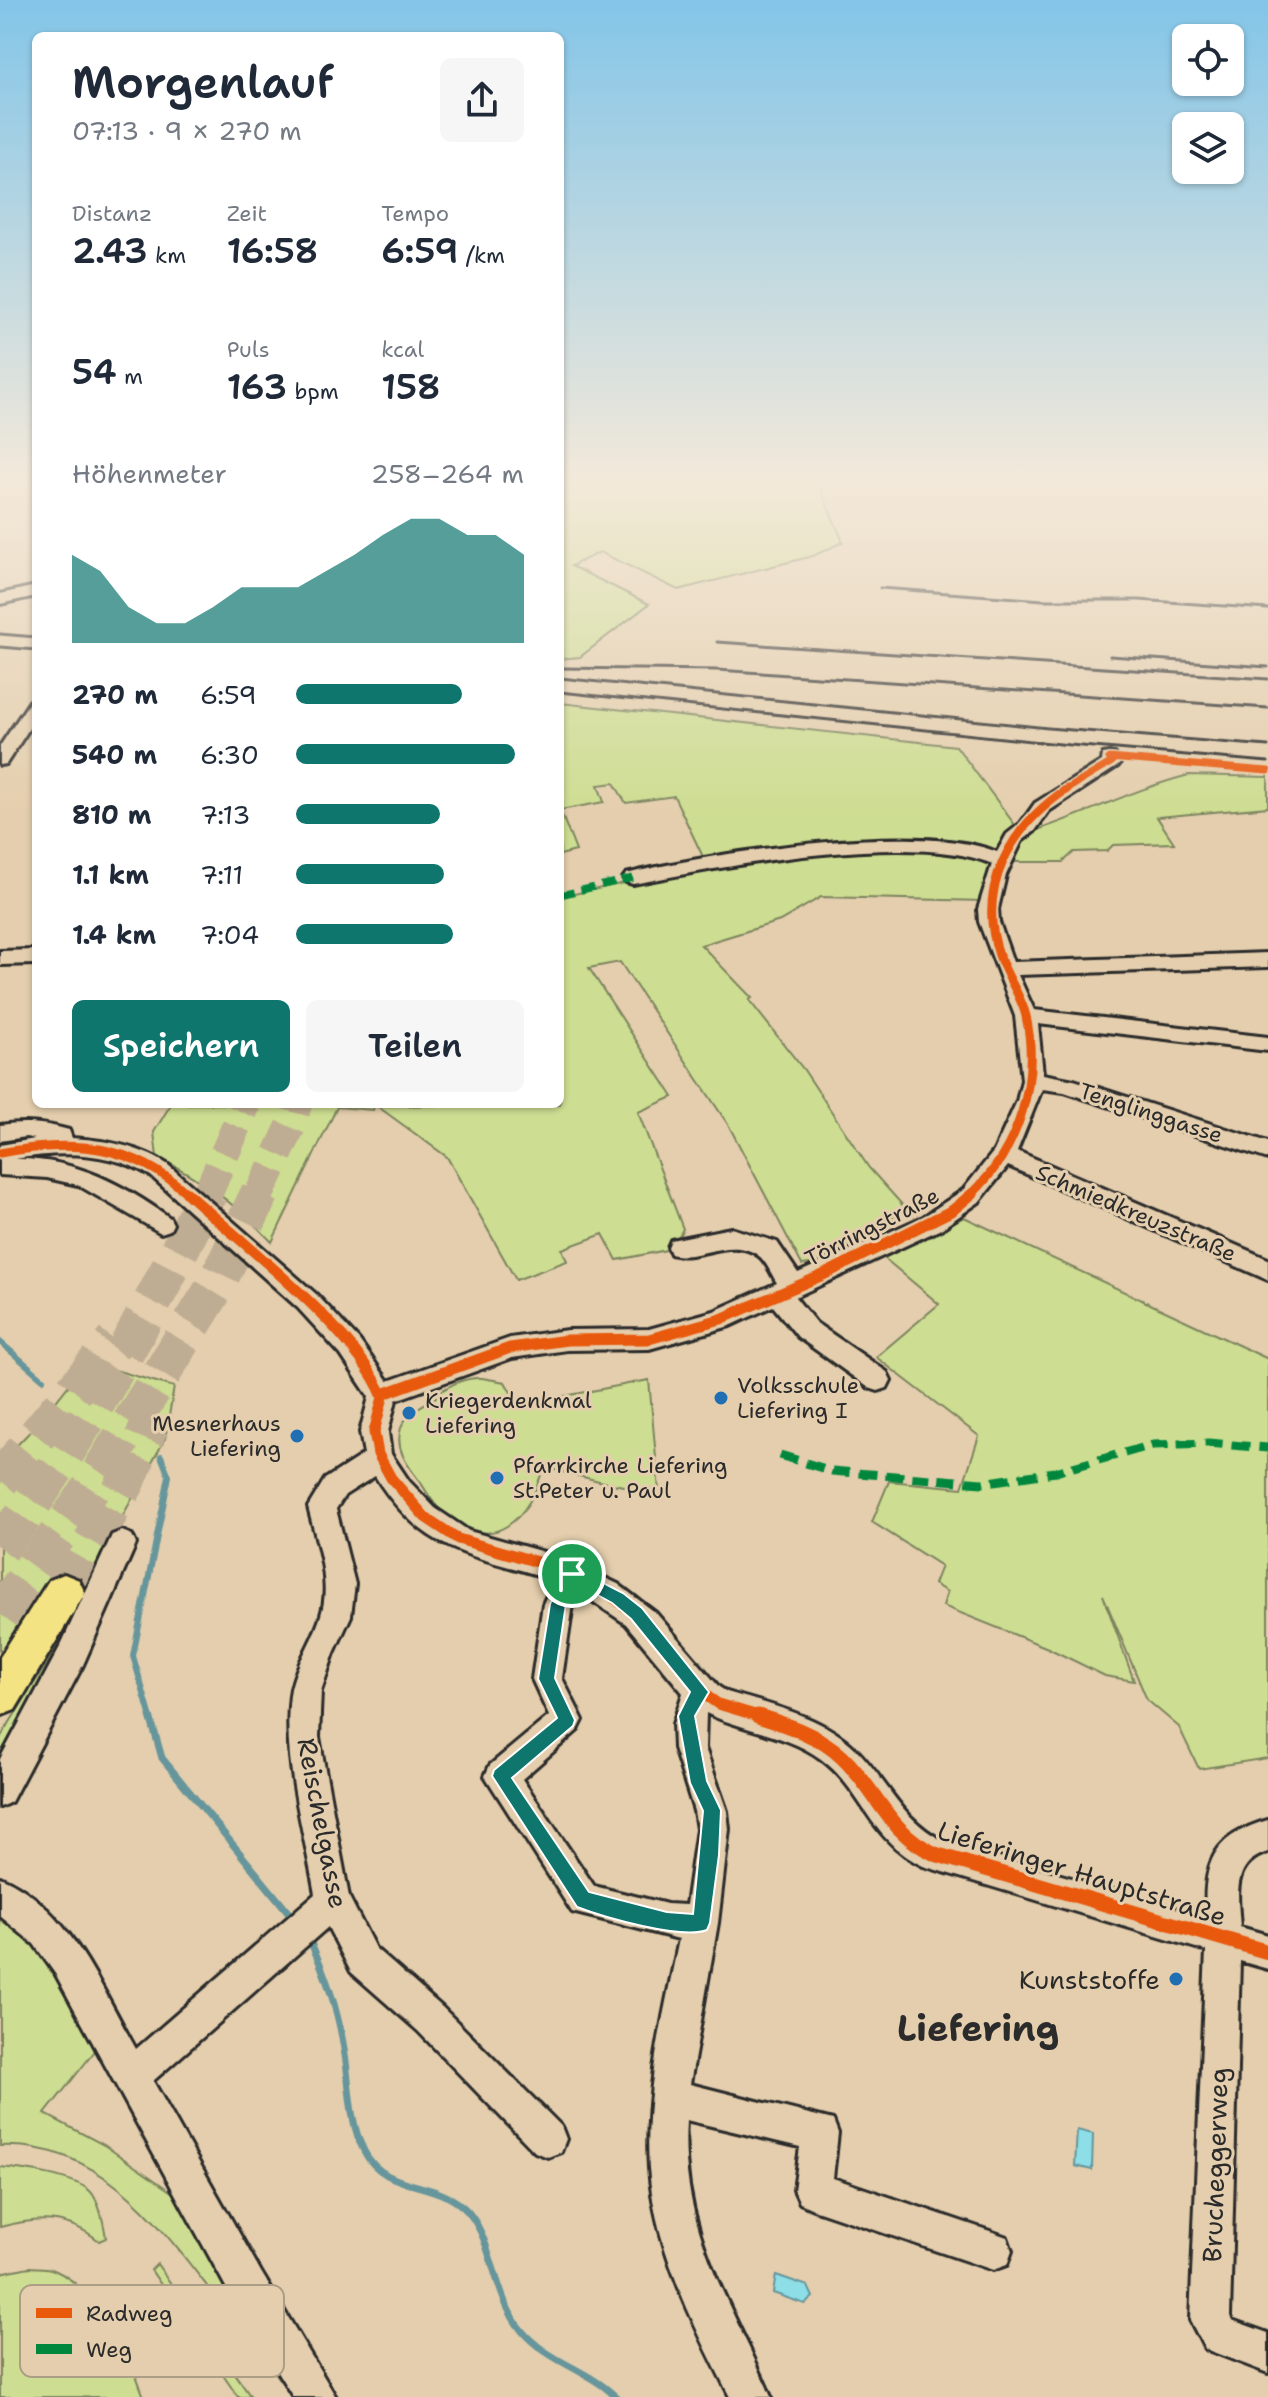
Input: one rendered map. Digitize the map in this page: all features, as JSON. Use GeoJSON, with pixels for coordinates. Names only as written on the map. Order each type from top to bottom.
{"type":"FeatureCollection","features":[{"type":"Feature","properties":{"kind":"highway"},"geometry":{"type":"LineString","coordinates":[[0,1696],[64,1593]]}},
{"type":"Feature","properties":{"kind":"street"},"geometry":{"type":"LineString","coordinates":[[0,599],[32,592]]}},
{"type":"Feature","properties":{"kind":"street"},"geometry":{"type":"LineString","coordinates":[[0,606],[32,599]]}},
{"type":"Feature","properties":{"kind":"street"},"geometry":{"type":"LineString","coordinates":[[0,760],[32,711]]}},
{"type":"Feature","properties":{"kind":"street","name":"Törringstraße"},"geometry":{"type":"LineString","coordinates":[[383,1394],[510,1348],[567,1340],[649,1339],[721,1319],[932,1223],[971,1196],[1004,1155],[1028,1101],[1033,1080],[1026,1016],[1005,969],[988,915],[1002,861],[1014,838],[1028,827],[1042,807],[1112,762],[1109,758]]}},
{"type":"Feature","properties":{"kind":"street"},"geometry":{"type":"LineString","coordinates":[[633,878],[749,857],[851,847],[965,847],[996,855],[1002,861]]}},
{"type":"Feature","properties":{"kind":"street"},"geometry":{"type":"LineString","coordinates":[[0,958],[32,957]]}},
{"type":"Feature","properties":{"kind":"street"},"geometry":{"type":"LineString","coordinates":[[1005,969],[1268,960]]}},
{"type":"Feature","properties":{"kind":"street"},"geometry":{"type":"LineString","coordinates":[[1026,1016],[1268,1044]]}},
{"type":"Feature","properties":{"kind":"street","name":"Tenglinggasse"},"geometry":{"type":"LineString","coordinates":[[1033,1080],[1066,1085],[1268,1151]]}},
{"type":"Feature","properties":{"kind":"street"},"geometry":{"type":"LineString","coordinates":[[0,1133],[26,1129],[94,1146],[140,1159],[172,1181],[311,1308],[353,1353],[383,1394],[373,1433],[377,1460]]}},
{"type":"Feature","properties":{"kind":"street"},"geometry":{"type":"LineString","coordinates":[[0,1153],[52,1145],[94,1146]]}},
{"type":"Feature","properties":{"kind":"street","name":"Schmiedkreuzstraße"},"geometry":{"type":"LineString","coordinates":[[1004,1155],[1268,1270]]}},
{"type":"Feature","properties":{"kind":"street"},"geometry":{"type":"LineString","coordinates":[[0,1167],[41,1168],[89,1179],[119,1193],[161,1224]]}},
{"type":"Feature","properties":{"kind":"street"},"geometry":{"type":"LineString","coordinates":[[680,1247],[731,1237],[768,1249],[786,1292],[807,1330],[878,1380]]}},
{"type":"Feature","properties":{"kind":"street","name":"Lieferinger Hauptstraße"},"geometry":{"type":"LineString","coordinates":[[377,1460],[426,1518],[443,1532],[463,1542],[536,1560],[572,1574],[618,1598],[637,1614],[701,1692],[718,1704],[804,1734],[833,1749],[863,1779],[897,1829],[915,1845],[941,1857],[1268,1952]]}},
{"type":"Feature","properties":{"kind":"street","name":"Reischelgasse"},"geometry":{"type":"LineString","coordinates":[[377,1460],[335,1487],[322,1507],[340,1584],[336,1616],[306,1691],[303,1737],[313,1919],[430,2019],[548,2139]]}},
{"type":"Feature","properties":{"kind":"street"},"geometry":{"type":"LineString","coordinates":[[0,1791],[72,1655],[122,1544]]}},
{"type":"Feature","properties":{"kind":"street"},"geometry":{"type":"LineString","coordinates":[[572,1574],[558,1604],[547,1679],[567,1720],[501,1776],[584,1900],[667,1921],[701,1923]]}},
{"type":"Feature","properties":{"kind":"street"},"geometry":{"type":"LineString","coordinates":[[701,1692],[692,1702],[687,1716],[699,1783],[712,1810],[710,1855],[667,2136],[670,2178],[683,2247],[751,2397]]}},
{"type":"Feature","properties":{"kind":"street","name":"Brucheggerweg"},"geometry":{"type":"LineString","coordinates":[[1268,1836],[1240,1845],[1226,1865],[1210,2320],[1219,2335],[1268,2353]]}},
{"type":"Feature","properties":{"kind":"street"},"geometry":{"type":"LineString","coordinates":[[0,1894],[46,1932],[68,1963],[246,2285]]}},
{"type":"Feature","properties":{"kind":"street"},"geometry":{"type":"LineString","coordinates":[[131,2077],[313,1919]]}},
{"type":"Feature","properties":{"kind":"street"},"geometry":{"type":"LineString","coordinates":[[671,2098],[820,2133],[813,2190],[993,2251]]}},
{"type":"Feature","properties":{"kind":"street"},"geometry":{"type":"LineString","coordinates":[[284,2346],[316,2397]]}},
{"type":"Feature","properties":{"kind":"green space"},"geometry":{"type":"Polygon","coordinates":[[[564,591],[622,591],[649,604],[580,657],[564,659],[564,591]]]}},
{"type":"Feature","properties":{"kind":"green space"},"geometry":{"type":"Polygon","coordinates":[[[564,703],[956,746],[1015,825],[1000,850],[953,845],[705,861],[674,796],[626,803],[614,783],[598,785],[604,802],[564,809],[564,703]]]}},
{"type":"Feature","properties":{"kind":"green space"},"geometry":{"type":"Polygon","coordinates":[[[1189,775],[1268,777],[1268,807],[1157,817],[1174,843],[1113,845],[1107,851],[1074,852],[1063,862],[1005,862],[1019,836],[1189,775]]]}},
{"type":"Feature","properties":{"kind":"green space"},"geometry":{"type":"Polygon","coordinates":[[[564,820],[576,851],[564,854],[564,820]]]}},
{"type":"Feature","properties":{"kind":"green space"},"geometry":{"type":"Polygon","coordinates":[[[957,849],[994,862],[985,901],[821,897],[780,921],[701,945],[752,998],[749,1000],[804,1070],[869,1168],[906,1209],[819,1263],[802,1265],[729,1126],[620,962],[589,968],[673,1097],[638,1112],[683,1229],[671,1249],[617,1260],[603,1234],[562,1249],[567,1261],[516,1280],[447,1157],[380,1108],[564,1108],[564,896],[698,867],[854,850],[957,849]]]}},
{"type":"Feature","properties":{"kind":"green space"},"geometry":{"type":"Polygon","coordinates":[[[169,1108],[337,1108],[272,1242],[218,1194],[157,1157],[154,1132],[169,1108]]]}},
{"type":"Feature","properties":{"kind":"green space"},"geometry":{"type":"Polygon","coordinates":[[[964,1217],[1268,1359],[1268,1758],[1199,1769],[1179,1727],[1147,1700],[1103,1595],[1134,1681],[1105,1676],[1048,1648],[943,1606],[947,1592],[934,1584],[941,1566],[872,1522],[889,1481],[962,1488],[979,1436],[876,1357],[939,1304],[884,1258],[964,1217]]]}},
{"type":"Feature","properties":{"kind":"green space"},"geometry":{"type":"Polygon","coordinates":[[[87,1362],[174,1387],[165,1439],[78,1597],[0,1681],[0,1463],[42,1419],[87,1362]]]}},
{"type":"Feature","properties":{"kind":"green space"},"geometry":{"type":"Polygon","coordinates":[[[482,1378],[505,1382],[518,1405],[649,1380],[659,1491],[611,1484],[543,1467],[529,1502],[507,1526],[493,1532],[478,1532],[461,1526],[431,1499],[404,1458],[399,1436],[408,1417],[435,1395],[457,1382],[482,1378]]]}},
{"type":"Feature","properties":{"kind":"green space"},"geometry":{"type":"Polygon","coordinates":[[[61,1641],[63,1651],[0,1774],[0,1738],[61,1641]]]}},
{"type":"Feature","properties":{"kind":"green space"},"geometry":{"type":"Polygon","coordinates":[[[0,1908],[40,1945],[98,2047],[45,2114],[104,2145],[173,2193],[233,2285],[206,2285],[146,2213],[122,2190],[95,2171],[66,2157],[35,2148],[0,2146],[0,1908]]]}},
{"type":"Feature","properties":{"kind":"green space"},"geometry":{"type":"Polygon","coordinates":[[[0,2167],[47,2174],[72,2181],[90,2191],[101,2213],[106,2238],[99,2241],[75,2226],[51,2220],[0,2227],[0,2167]]]}},
{"type":"Feature","properties":{"kind":"green space"},"geometry":{"type":"Polygon","coordinates":[[[157,2264],[172,2285],[161,2285],[151,2270],[157,2264]]]}},
{"type":"Feature","properties":{"kind":"green space"},"geometry":{"type":"Polygon","coordinates":[[[29,2267],[45,2268],[54,2270],[76,2285],[20,2285],[20,2377],[136,2377],[144,2397],[0,2397],[0,2273],[29,2267]]]}},
{"type":"Feature","properties":{"kind":"green space"},"geometry":{"type":"Polygon","coordinates":[[[284,2362],[307,2397],[293,2397],[278,2377],[284,2377],[284,2362]]]}},
{"type":"Feature","properties":{"kind":"green space"},"geometry":{"type":"Polygon","coordinates":[[[224,2377],[237,2377],[251,2397],[238,2397],[224,2377]]]}},
{"type":"Feature","properties":{"kind":"water"},"geometry":{"type":"Polygon","coordinates":[[[1077,2130],[1093,2134],[1092,2170],[1075,2166],[1077,2130]]]}},
{"type":"Feature","properties":{"kind":"water"},"geometry":{"type":"Polygon","coordinates":[[[776,2275],[808,2286],[813,2297],[805,2304],[773,2293],[776,2275]]]}},
{"type":"Feature","properties":{"kind":"waterway"},"geometry":{"type":"LineString","coordinates":[[0,1342],[43,1379]]}},
{"type":"Feature","properties":{"kind":"waterway"},"geometry":{"type":"LineString","coordinates":[[151,1718],[133,1656],[169,1476],[161,1456]]}},
{"type":"Feature","properties":{"kind":"waterway"},"geometry":{"type":"LineString","coordinates":[[150,1716],[162,1758],[293,1918]]}},
{"type":"Feature","properties":{"kind":"waterway"},"geometry":{"type":"LineString","coordinates":[[309,1939],[336,2010],[353,2116],[364,2151],[383,2173],[436,2192],[462,2206],[481,2232],[504,2300],[522,2331],[544,2351],[594,2380],[616,2397]]}},
{"type":"Feature","properties":{"kind":"tunnel"},"geometry":{"type":"LineString","coordinates":[[207,1195],[244,1108]]}},
{"type":"Feature","properties":{"kind":"tunnel"},"geometry":{"type":"LineString","coordinates":[[259,1195],[291,1126],[296,1108]]}},
{"type":"Feature","properties":{"kind":"tunnel"},"geometry":{"type":"LineString","coordinates":[[0,1614],[86,1496],[215,1287],[260,1193]]}},
{"type":"Feature","properties":{"kind":"tunnel"},"geometry":{"type":"LineString","coordinates":[[0,1548],[86,1420],[207,1195]]}},
{"type":"Feature","properties":{"kind":"tunnel"},"geometry":{"type":"LineString","coordinates":[[0,1480],[115,1341]]}},
{"type":"Feature","properties":{"kind":"tunnel"},"geometry":{"type":"LineString","coordinates":[[64,1593],[126,1482],[149,1426]]}},
{"type":"Feature","properties":{"kind":"railway"},"geometry":{"type":"LineString","coordinates":[[919,591],[1043,600],[1139,600],[1268,609]]}},
{"type":"Feature","properties":{"kind":"railway"},"geometry":{"type":"LineString","coordinates":[[0,634],[32,637]]}},
{"type":"Feature","properties":{"kind":"railway"},"geometry":{"type":"LineString","coordinates":[[717,642],[1268,679]]}},
{"type":"Feature","properties":{"kind":"railway"},"geometry":{"type":"LineString","coordinates":[[0,647],[32,650]]}},
{"type":"Feature","properties":{"kind":"railway"},"geometry":{"type":"LineString","coordinates":[[1110,656],[1268,667]]}},
{"type":"Feature","properties":{"kind":"railway"},"geometry":{"type":"LineString","coordinates":[[564,668],[717,670],[1268,708]]}},
{"type":"Feature","properties":{"kind":"railway"},"geometry":{"type":"LineString","coordinates":[[564,678],[1048,728],[1268,746]]}},
{"type":"Feature","properties":{"kind":"railway"},"geometry":{"type":"LineString","coordinates":[[564,692],[1070,745],[1268,762]]}},
{"type":"Feature","properties":{"kind":"marked path"},"geometry":{"type":"LineString","coordinates":[[564,894],[633,878]]}},
{"type":"Feature","properties":{"kind":"marked path"},"geometry":{"type":"LineString","coordinates":[[780,1455],[832,1471],[982,1483],[1055,1472],[1153,1445],[1208,1443],[1268,1448]]}},
{"type":"Feature","properties":{"kind":"cycle path"},"geometry":{"type":"LineString","coordinates":[[383,1394],[510,1348],[567,1340],[649,1339],[721,1319],[823,1275],[953,1210],[992,1172],[1007,1149],[1026,1099],[1030,1072],[1026,1017],[999,955],[990,906],[996,874],[1013,841],[1048,803],[1112,762],[1109,758],[1268,771]]}},
{"type":"Feature","properties":{"kind":"cycle path"},"geometry":{"type":"LineString","coordinates":[[0,1153],[52,1146],[103,1149],[137,1158],[169,1178],[307,1301],[368,1370],[383,1397],[374,1432],[378,1454],[391,1478],[425,1517],[458,1539],[558,1568],[618,1600],[646,1623],[691,1680],[718,1704],[792,1728],[833,1749],[852,1768],[890,1821],[919,1846],[941,1857],[1268,1952]]}},
{"type":"Feature","properties":{"kind":"place","name":"Volksschule Liefering I"},"geometry":{"type":"Point","coordinates":[721,1398]}},
{"type":"Feature","properties":{"kind":"place","name":"Kriegerdenkmal Liefering"},"geometry":{"type":"Point","coordinates":[409,1413]}},
{"type":"Feature","properties":{"kind":"place","name":"Mesnerhaus Liefering"},"geometry":{"type":"Point","coordinates":[297,1436]}},
{"type":"Feature","properties":{"kind":"place","name":"Pfarrkirche Liefering St.Peter u. Paul"},"geometry":{"type":"Point","coordinates":[497,1478]}},
{"type":"Feature","properties":{"kind":"place","name":"Kunststoffe"},"geometry":{"type":"Point","coordinates":[1176,1979]}},
{"type":"Feature","properties":{"kind":"district","name":"Liefering"},"geometry":{"type":"Point","coordinates":[978,2028]}},
{"type":"Feature","properties":{"kind":"route"},"geometry":{"type":"LineString","coordinates":[[572,1574],[618,1598],[637,1614],[701,1692],[692,1702],[687,1716],[699,1783],[712,1810],[713,1829],[701,1923],[667,1921],[584,1900],[501,1776],[567,1720],[547,1679],[558,1604],[572,1574]]}}]}
